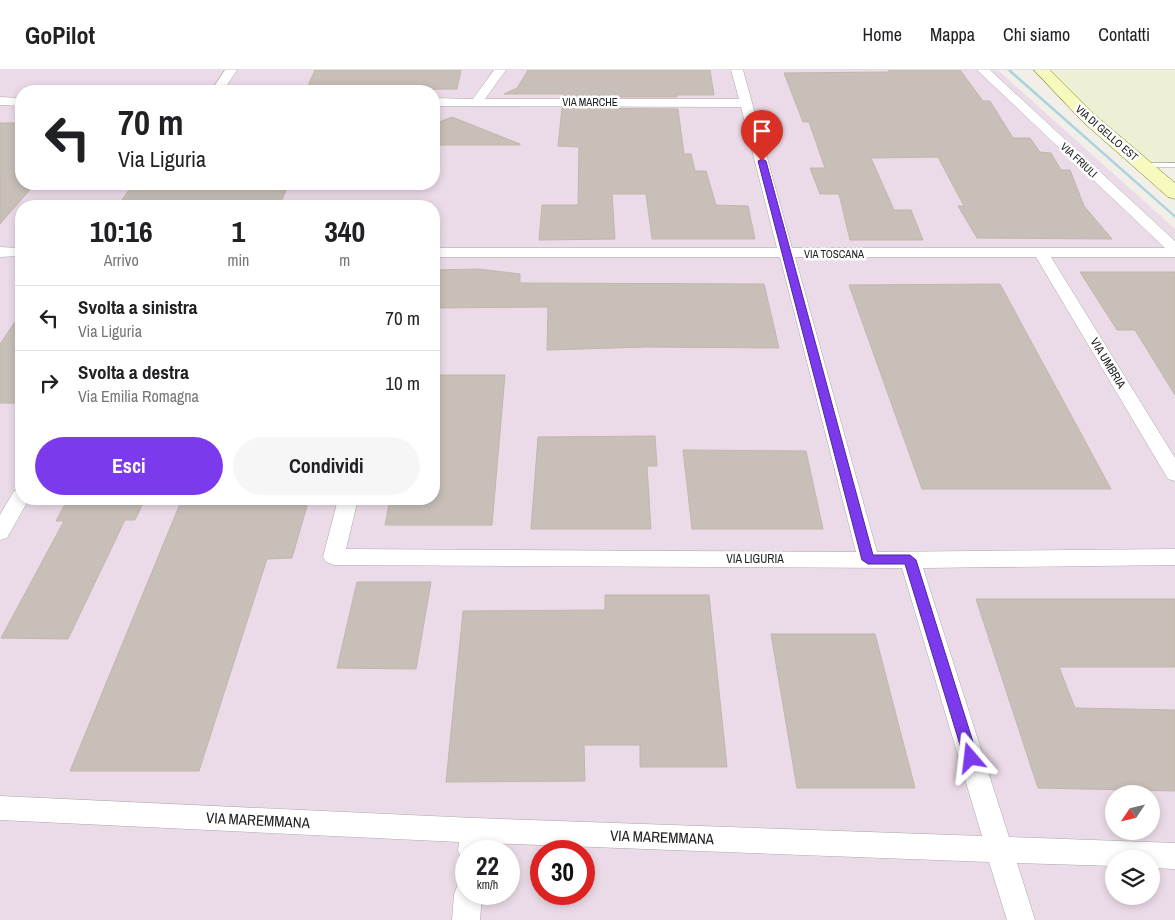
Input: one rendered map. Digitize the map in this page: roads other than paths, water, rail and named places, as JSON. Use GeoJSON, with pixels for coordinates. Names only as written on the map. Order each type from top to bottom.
{"type":"FeatureCollection","features":[{"type":"Feature","properties":{"kind":"main road","name":"VIA DI GELLO EST"},"geometry":{"type":"LineString","coordinates":[[1042,70],[1063,94],[1175,193]]}},
{"type":"Feature","properties":{"kind":"street"},"geometry":{"type":"LineString","coordinates":[[221,85],[231,70]]}},
{"type":"Feature","properties":{"kind":"street"},"geometry":{"type":"LineString","coordinates":[[476,102],[500,70]]}},
{"type":"Feature","properties":{"kind":"street"},"geometry":{"type":"LineString","coordinates":[[737,70],[868,560]]}},
{"type":"Feature","properties":{"kind":"street","name":"VIA FRIULI"},"geometry":{"type":"LineString","coordinates":[[983,70],[1175,249]]}},
{"type":"Feature","properties":{"kind":"street"},"geometry":{"type":"LineString","coordinates":[[0,102],[15,102]]}},
{"type":"Feature","properties":{"kind":"street","name":"VIA MARCHE"},"geometry":{"type":"LineString","coordinates":[[440,102],[747,103]]}},
{"type":"Feature","properties":{"kind":"street"},"geometry":{"type":"LineString","coordinates":[[0,252],[15,252]]}},
{"type":"Feature","properties":{"kind":"street","name":"VIA TOSCANA"},"geometry":{"type":"LineString","coordinates":[[440,253],[1175,252]]}},
{"type":"Feature","properties":{"kind":"street","name":"VIA UMBRIA"},"geometry":{"type":"LineString","coordinates":[[1041,253],[1175,474]]}},
{"type":"Feature","properties":{"kind":"street"},"geometry":{"type":"LineString","coordinates":[[0,533],[16,505]]}},
{"type":"Feature","properties":{"kind":"street","name":"VIA LIGURIA"},"geometry":{"type":"LineString","coordinates":[[347,505],[334,556],[868,560],[1175,557]]}},
{"type":"Feature","properties":{"kind":"street"},"geometry":{"type":"LineString","coordinates":[[910,560],[1021,920]]}},
{"type":"Feature","properties":{"kind":"street","name":"VIA MAREMMANA"},"geometry":{"type":"LineString","coordinates":[[0,808],[459,840]]}},
{"type":"Feature","properties":{"kind":"street","name":"VIA MAREMMANA"},"geometry":{"type":"LineString","coordinates":[[520,842],[999,849],[1175,856]]}},
{"type":"Feature","properties":{"kind":"street"},"geometry":{"type":"LineString","coordinates":[[466,920],[467,905]]}},
{"type":"Feature","properties":{"kind":"lane"},"geometry":{"type":"LineString","coordinates":[[1143,165],[1175,165]]}},
{"type":"Feature","properties":{"kind":"waterway"},"geometry":{"type":"LineString","coordinates":[[1009,70],[1175,217]]}}]}
